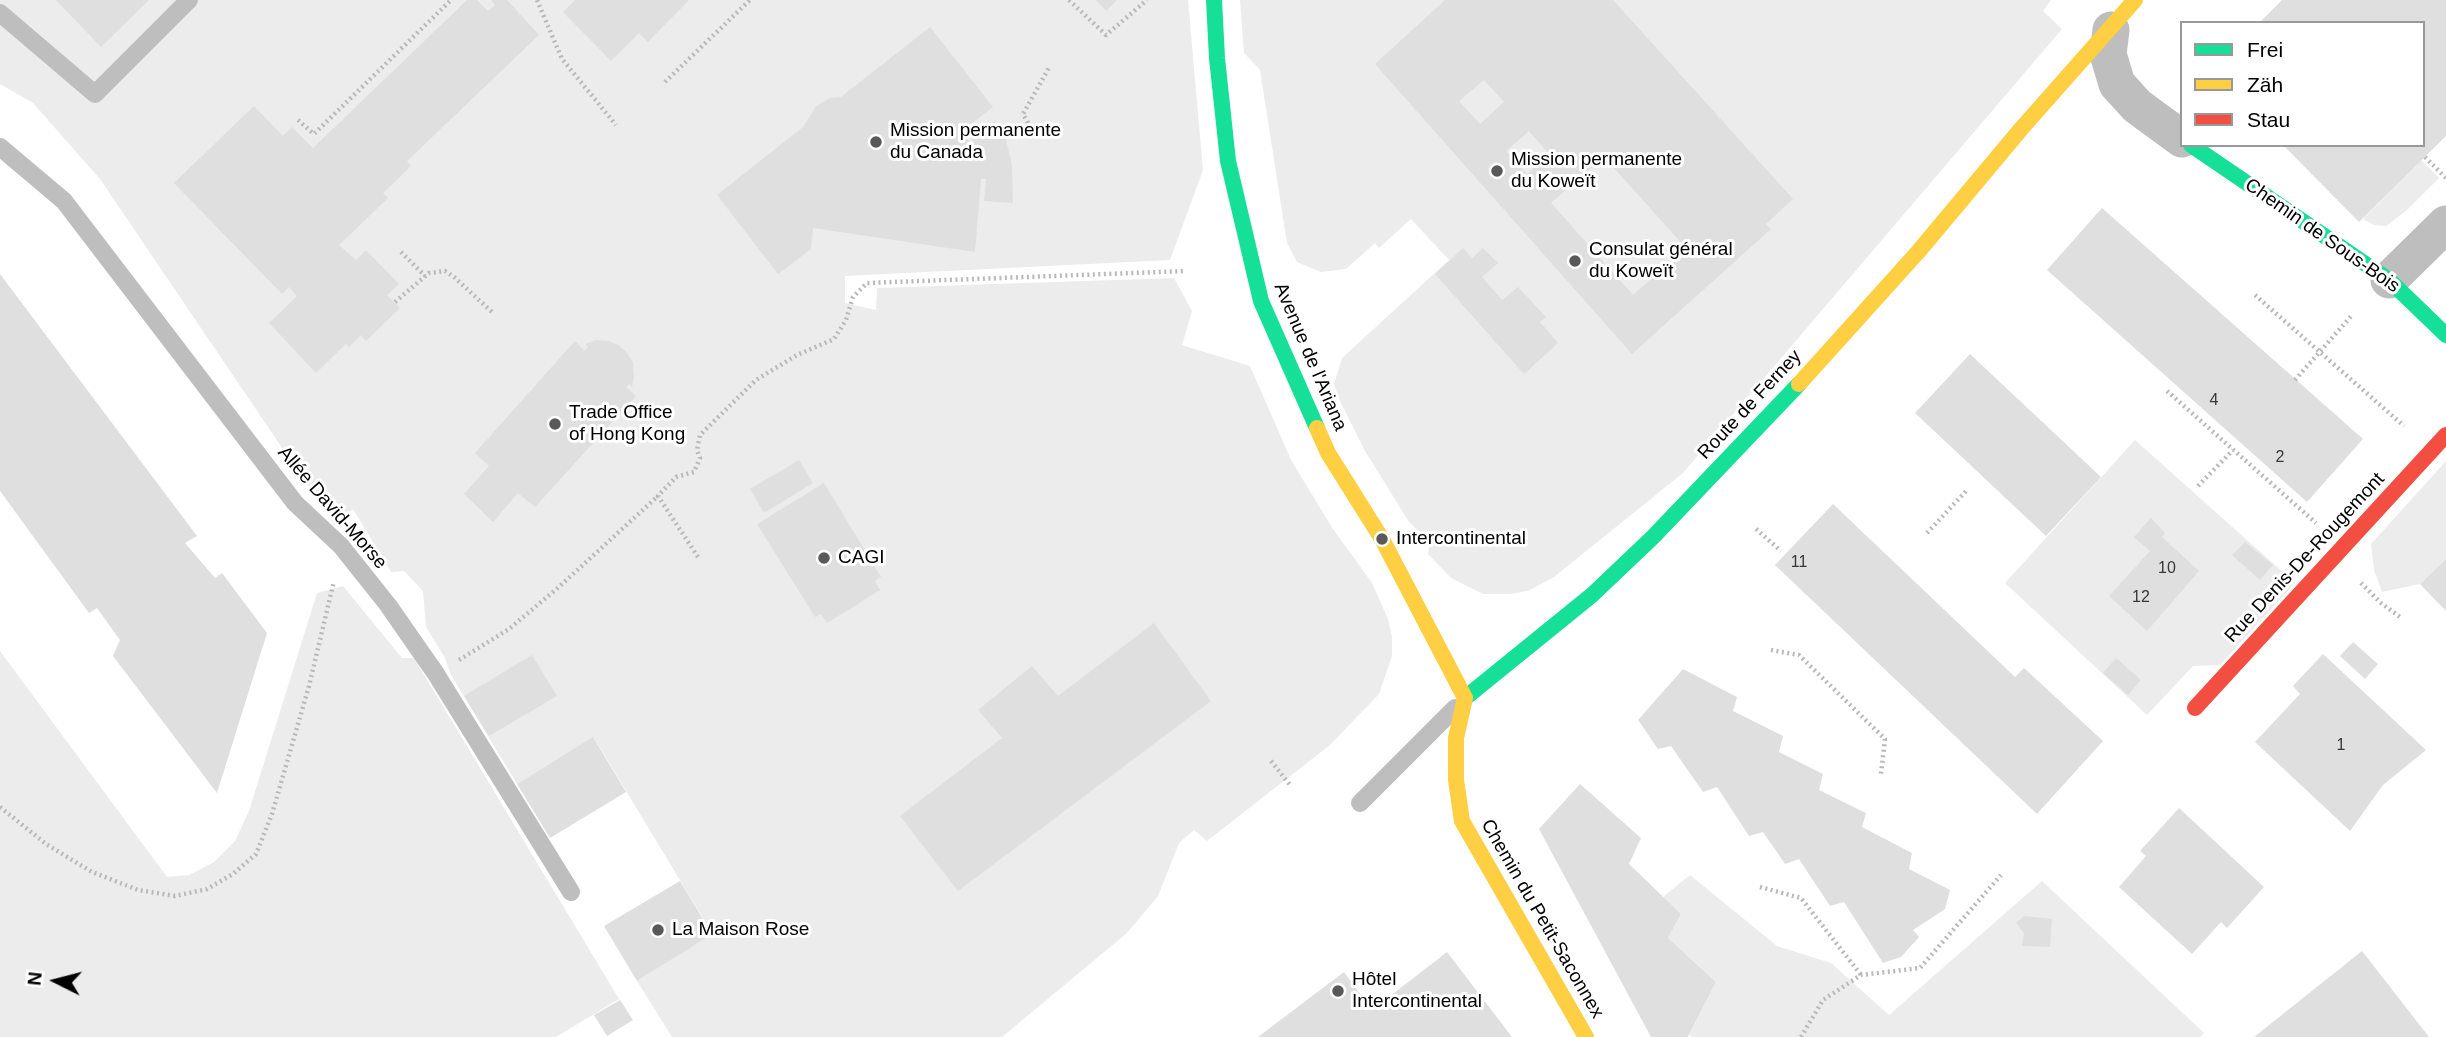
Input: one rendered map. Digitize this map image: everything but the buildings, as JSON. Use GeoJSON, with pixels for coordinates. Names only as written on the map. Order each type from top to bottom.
{"type":"FeatureCollection","features":[{"type":"Feature","properties":{"kind":"street","name":"Avenue de l'Ariana"},"geometry":{"type":"LineString","coordinates":[[1213,0],[1228,161],[1261,302],[1328,453],[1388,550],[1465,698]]}},
{"type":"Feature","properties":{"kind":"street","name":"Route de Ferney"},"geometry":{"type":"LineString","coordinates":[[1465,698],[1592,594],[1653,537],[1772,415],[1918,252],[2021,129],[2135,0]]}},
{"type":"Feature","properties":{"kind":"street"},"geometry":{"type":"LineString","coordinates":[[2111,30],[2108,54],[2117,84],[2137,106],[2180,138]]}},
{"type":"Feature","properties":{"kind":"street","name":"Chemin de Sous-Bois"},"geometry":{"type":"LineString","coordinates":[[2194,147],[2389,280],[2446,335]]}},
{"type":"Feature","properties":{"kind":"street"},"geometry":{"type":"LineString","coordinates":[[2389,280],[2446,224]]}},
{"type":"Feature","properties":{"kind":"street","name":"Rue Denis-De-Rougemont"},"geometry":{"type":"LineString","coordinates":[[2195,708],[2446,435]]}},
{"type":"Feature","properties":{"kind":"street","name":"Chemin du Petit-Saconnex"},"geometry":{"type":"LineString","coordinates":[[1465,698],[1456,737],[1456,780],[1462,821],[1586,1037]]}},
{"type":"Feature","properties":{"kind":"lane"},"geometry":{"type":"LineString","coordinates":[[0,13],[95,94],[189,0]]}},
{"type":"Feature","properties":{"kind":"lane","name":"Allée David-Morse"},"geometry":{"type":"LineString","coordinates":[[0,147],[64,201],[295,503],[341,546],[388,605],[436,674],[571,892]]}},
{"type":"Feature","properties":{"kind":"lane","name":"Route de Ferney"},"geometry":{"type":"LineString","coordinates":[[1360,803],[1465,698]]}},
{"type":"Feature","properties":{"kind":"path"},"geometry":{"type":"LineString","coordinates":[[298,120],[314,134],[451,0]]}},
{"type":"Feature","properties":{"kind":"path"},"geometry":{"type":"LineString","coordinates":[[537,0],[562,59],[616,125]]}},
{"type":"Feature","properties":{"kind":"path"},"geometry":{"type":"LineString","coordinates":[[665,82],[750,0]]}},
{"type":"Feature","properties":{"kind":"path"},"geometry":{"type":"LineString","coordinates":[[1069,0],[1106,35],[1147,0]]}},
{"type":"Feature","properties":{"kind":"path"},"geometry":{"type":"LineString","coordinates":[[1028,123],[1023,114],[1051,66]]}},
{"type":"Feature","properties":{"kind":"path"},"geometry":{"type":"LineString","coordinates":[[2425,157],[2446,178]]}},
{"type":"Feature","properties":{"kind":"path"},"geometry":{"type":"LineString","coordinates":[[401,252],[425,276]]}},
{"type":"Feature","properties":{"kind":"path"},"geometry":{"type":"LineString","coordinates":[[395,302],[429,273],[445,271],[493,313]]}},
{"type":"Feature","properties":{"kind":"path"},"geometry":{"type":"LineString","coordinates":[[436,674],[509,629],[560,586],[676,477],[694,472],[700,458],[697,450],[700,435],[756,380],[797,355],[834,339],[846,320],[853,298],[866,283],[1186,271]]}},
{"type":"Feature","properties":{"kind":"path"},"geometry":{"type":"LineString","coordinates":[[2255,295],[2408,430]]}},
{"type":"Feature","properties":{"kind":"path"},"geometry":{"type":"LineString","coordinates":[[2295,380],[2353,314]]}},
{"type":"Feature","properties":{"kind":"path"},"geometry":{"type":"LineString","coordinates":[[2167,391],[2339,551],[2381,603],[2400,617]]}},
{"type":"Feature","properties":{"kind":"path"},"geometry":{"type":"LineString","coordinates":[[2198,486],[2233,450]]}},
{"type":"Feature","properties":{"kind":"path"},"geometry":{"type":"LineString","coordinates":[[1927,534],[1968,489]]}},
{"type":"Feature","properties":{"kind":"path"},"geometry":{"type":"LineString","coordinates":[[658,496],[698,557]]}},
{"type":"Feature","properties":{"kind":"path"},"geometry":{"type":"LineString","coordinates":[[1756,529],[1781,551]]}},
{"type":"Feature","properties":{"kind":"path"},"geometry":{"type":"LineString","coordinates":[[0,807],[46,844],[92,872],[138,890],[175,896],[207,889],[233,874],[256,854],[271,814],[309,686],[341,546]]}},
{"type":"Feature","properties":{"kind":"path"},"geometry":{"type":"LineString","coordinates":[[1771,650],[1799,655],[1885,739],[1881,774]]}},
{"type":"Feature","properties":{"kind":"path"},"geometry":{"type":"LineString","coordinates":[[1271,761],[1290,785]]}},
{"type":"Feature","properties":{"kind":"path"},"geometry":{"type":"LineString","coordinates":[[1801,1037],[1823,1000],[1861,975],[1920,968],[2001,875]]}},
{"type":"Feature","properties":{"kind":"path"},"geometry":{"type":"LineString","coordinates":[[1760,887],[1801,898],[1861,975]]}},
{"type":"Feature","properties":{"kind":"shaded area"},"geometry":{"type":"Polygon","coordinates":[[[0,0],[1188,0],[1203,170],[1170,260],[845,276],[845,303],[876,310],[877,288],[1174,278],[1192,311],[1182,345],[1250,366],[1291,460],[1333,529],[1372,583],[1388,619],[1392,636],[1392,656],[1379,694],[1330,745],[1207,841],[1194,830],[1179,843],[1158,896],[1127,933],[1002,1037],[672,1037],[637,981],[712,933],[594,738],[517,784],[451,675],[445,658],[426,627],[423,591],[404,571],[391,572],[353,509],[335,526],[100,179],[33,103],[0,84],[0,0]]]}},
{"type":"Feature","properties":{"kind":"shaded area"},"geometry":{"type":"Polygon","coordinates":[[[1240,0],[2051,0],[2043,11],[2062,29],[1683,473],[1554,577],[1530,590],[1512,594],[1483,594],[1451,578],[1428,554],[1430,542],[1409,522],[1365,451],[1334,384],[1342,358],[1449,260],[1411,219],[1379,248],[1375,243],[1346,269],[1321,272],[1297,262],[1287,243],[1260,70],[1244,53],[1240,0]]]}},
{"type":"Feature","properties":{"kind":"shaded area"},"geometry":{"type":"Polygon","coordinates":[[[2421,160],[2439,178],[2407,210],[2386,226],[2374,225],[2363,219],[2421,160]]]}},
{"type":"Feature","properties":{"kind":"shaded area"},"geometry":{"type":"Polygon","coordinates":[[[2135,440],[2295,583],[2220,665],[2193,666],[2147,715],[2005,583],[2135,440]]]}},
{"type":"Feature","properties":{"kind":"shaded area"},"geometry":{"type":"Polygon","coordinates":[[[2446,461],[2446,559],[2420,584],[2382,592],[2374,570],[2371,544],[2446,461]]]}},
{"type":"Feature","properties":{"kind":"shaded area"},"geometry":{"type":"Polygon","coordinates":[[[343,586],[402,658],[414,658],[619,999],[556,1037],[0,1037],[0,651],[167,877],[189,875],[214,862],[235,841],[249,811],[317,593],[343,586]]]}},
{"type":"Feature","properties":{"kind":"shaded area"},"geometry":{"type":"Polygon","coordinates":[[[1690,875],[1777,946],[1831,963],[1889,1015],[2042,881],[2204,1033],[2200,1037],[1691,1037],[1690,1034],[1716,982],[1668,938],[1681,914],[1663,897],[1690,875]]]}},
{"type":"Feature","properties":{"kind":"traffic: fast"},"geometry":{"type":"LineString","coordinates":[[1214,0],[1228,161],[1261,301],[1317,428]]}},
{"type":"Feature","properties":{"kind":"traffic: fast"},"geometry":{"type":"LineString","coordinates":[[2194,147],[2389,280],[2446,335]]}},
{"type":"Feature","properties":{"kind":"traffic: fast"},"geometry":{"type":"LineString","coordinates":[[1465,698],[1592,595],[1653,537],[1799,384]]}},
{"type":"Feature","properties":{"kind":"traffic: slow"},"geometry":{"type":"LineString","coordinates":[[1799,384],[1918,252],[2021,129],[2135,0]]}},
{"type":"Feature","properties":{"kind":"traffic: slow"},"geometry":{"type":"LineString","coordinates":[[1317,428],[1328,453],[1382,539],[1465,698]]}},
{"type":"Feature","properties":{"kind":"traffic: slow"},"geometry":{"type":"LineString","coordinates":[[1465,698],[1456,738],[1456,780],[1462,821],[1586,1037]]}},
{"type":"Feature","properties":{"kind":"traffic: jam"},"geometry":{"type":"LineString","coordinates":[[2195,708],[2446,435]]}},
{"type":"Feature","properties":{"kind":"place","name":"Mission permanente du Canada"},"geometry":{"type":"Point","coordinates":[876,142]}},
{"type":"Feature","properties":{"kind":"place","name":"Mission permanente du Koweït"},"geometry":{"type":"Point","coordinates":[1497,171]}},
{"type":"Feature","properties":{"kind":"place","name":"Consulat général du Koweït"},"geometry":{"type":"Point","coordinates":[1575,261]}},
{"type":"Feature","properties":{"kind":"place","name":"Trade Office of Hong Kong"},"geometry":{"type":"Point","coordinates":[555,424]}},
{"type":"Feature","properties":{"kind":"place","name":"Intercontinental"},"geometry":{"type":"Point","coordinates":[1382,539]}},
{"type":"Feature","properties":{"kind":"place","name":"CAGI"},"geometry":{"type":"Point","coordinates":[824,558]}},
{"type":"Feature","properties":{"kind":"place","name":"La Maison Rose"},"geometry":{"type":"Point","coordinates":[658,930]}},
{"type":"Feature","properties":{"kind":"place","name":"Hôtel Intercontinental"},"geometry":{"type":"Point","coordinates":[1338,991]}}]}
